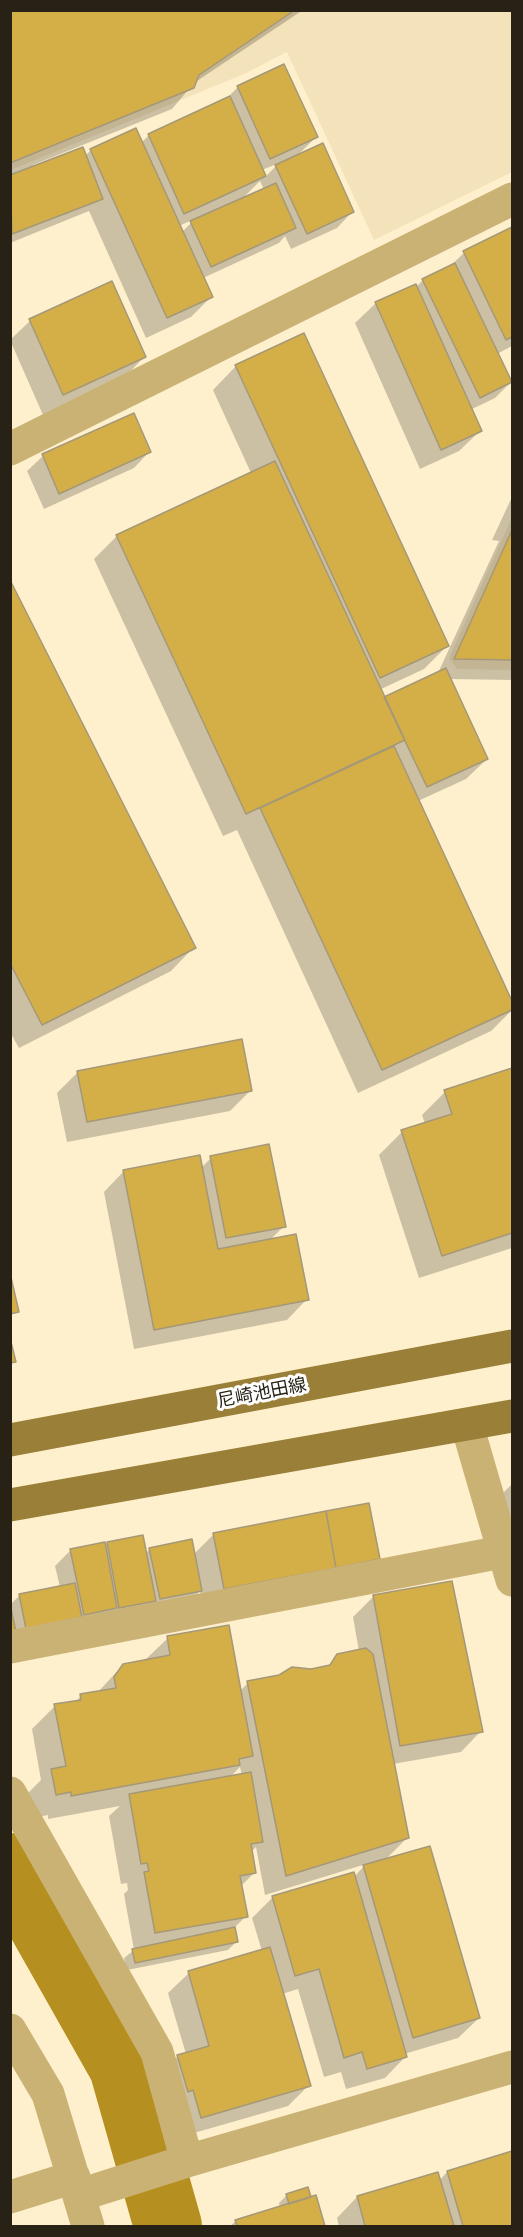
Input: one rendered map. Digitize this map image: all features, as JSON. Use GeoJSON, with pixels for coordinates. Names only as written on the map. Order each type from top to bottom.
{"type":"FeatureCollection","features":[{"type":"Feature","properties":{"kind":"main road","name":"尼崎池田線"},"geometry":{"type":"LineString","coordinates":[[10,1440],[513,1346]]}},
{"type":"Feature","properties":{"kind":"main road"},"geometry":{"type":"LineString","coordinates":[[10,1505],[513,1416]]}},
{"type":"Feature","properties":{"kind":"street"},"geometry":{"type":"LineString","coordinates":[[10,449],[513,199]]}},
{"type":"Feature","properties":{"kind":"street"},"geometry":{"type":"LineString","coordinates":[[10,1647],[510,1560],[467,1425]]}},
{"type":"Feature","properties":{"kind":"street"},"geometry":{"type":"LineString","coordinates":[[10,1793],[157,2052],[178,2164]]}},
{"type":"Feature","properties":{"kind":"street"},"geometry":{"type":"LineString","coordinates":[[10,2030],[48,2094],[88,2226]]}},
{"type":"Feature","properties":{"kind":"street"},"geometry":{"type":"LineString","coordinates":[[10,2197],[134,2177],[513,2067]]}},
{"type":"Feature","properties":{"kind":"shaded area"},"geometry":{"type":"Polygon","coordinates":[[[11,11],[512,11],[512,172],[374,240],[287,52],[244,74],[11,170],[11,11]]]}},
{"type":"Feature","properties":{"kind":"shaded area"},"geometry":{"type":"Polygon","coordinates":[[[512,517],[512,670],[457,669],[449,658],[512,517]]]}},
{"type":"Feature","properties":{"kind":"building"},"geometry":{"type":"Polygon","coordinates":[[[10,10],[295,10],[199,75],[194,88],[10,163],[10,10]]]}},
{"type":"Feature","properties":{"kind":"building"},"geometry":{"type":"Polygon","coordinates":[[[284,64],[318,137],[270,159],[237,86],[284,64]]]}},
{"type":"Feature","properties":{"kind":"building"},"geometry":{"type":"Polygon","coordinates":[[[230,96],[266,176],[184,214],[148,134],[230,96]]]}},
{"type":"Feature","properties":{"kind":"building"},"geometry":{"type":"Polygon","coordinates":[[[136,128],[213,297],[167,318],[90,149],[136,128]]]}},
{"type":"Feature","properties":{"kind":"building"},"geometry":{"type":"Polygon","coordinates":[[[323,143],[354,212],[307,234],[275,165],[323,143]]]}},
{"type":"Feature","properties":{"kind":"building"},"geometry":{"type":"Polygon","coordinates":[[[83,147],[103,199],[12,234],[10,175],[83,147]]]}},
{"type":"Feature","properties":{"kind":"building"},"geometry":{"type":"Polygon","coordinates":[[[276,183],[296,228],[211,267],[190,221],[276,183]]]}},
{"type":"Feature","properties":{"kind":"building"},"geometry":{"type":"Polygon","coordinates":[[[512,227],[512,337],[506,340],[463,251],[512,227]]]}},
{"type":"Feature","properties":{"kind":"building"},"geometry":{"type":"Polygon","coordinates":[[[455,263],[512,382],[480,398],[422,279],[455,263]]]}},
{"type":"Feature","properties":{"kind":"building"},"geometry":{"type":"Polygon","coordinates":[[[112,281],[146,357],[63,395],[29,319],[112,281]]]}},
{"type":"Feature","properties":{"kind":"building"},"geometry":{"type":"Polygon","coordinates":[[[416,284],[482,431],[441,450],[375,302],[416,284]]]}},
{"type":"Feature","properties":{"kind":"building"},"geometry":{"type":"Polygon","coordinates":[[[304,333],[449,646],[380,678],[235,365],[304,333]]]}},
{"type":"Feature","properties":{"kind":"building"},"geometry":{"type":"Polygon","coordinates":[[[134,413],[151,452],[59,494],[42,454],[134,413]]]}},
{"type":"Feature","properties":{"kind":"building"},"geometry":{"type":"Polygon","coordinates":[[[275,461],[405,740],[246,814],[116,535],[275,461]]]}},
{"type":"Feature","properties":{"kind":"building"},"geometry":{"type":"Polygon","coordinates":[[[512,530],[512,660],[454,659],[512,530]]]}},
{"type":"Feature","properties":{"kind":"building"},"geometry":{"type":"Polygon","coordinates":[[[10,580],[196,948],[42,1025],[10,963],[10,580]]]}},
{"type":"Feature","properties":{"kind":"building"},"geometry":{"type":"Polygon","coordinates":[[[446,668],[488,759],[427,787],[384,697],[446,668]]]}},
{"type":"Feature","properties":{"kind":"building"},"geometry":{"type":"Polygon","coordinates":[[[394,746],[512,1001],[512,1010],[382,1070],[260,808],[394,746]]]}},
{"type":"Feature","properties":{"kind":"building"},"geometry":{"type":"Polygon","coordinates":[[[242,1039],[252,1091],[87,1122],[77,1071],[242,1039]]]}},
{"type":"Feature","properties":{"kind":"building"},"geometry":{"type":"Polygon","coordinates":[[[512,1068],[512,1233],[442,1256],[401,1130],[452,1114],[444,1090],[512,1068]]]}},
{"type":"Feature","properties":{"kind":"building"},"geometry":{"type":"Polygon","coordinates":[[[269,1144],[286,1227],[226,1238],[210,1156],[269,1144]]]}},
{"type":"Feature","properties":{"kind":"building"},"geometry":{"type":"Polygon","coordinates":[[[200,1155],[218,1249],[296,1234],[309,1300],[154,1330],[123,1170],[200,1155]]]}},
{"type":"Feature","properties":{"kind":"building"},"geometry":{"type":"Polygon","coordinates":[[[10,1273],[19,1312],[10,1314],[10,1273]]]}},
{"type":"Feature","properties":{"kind":"building"},"geometry":{"type":"Polygon","coordinates":[[[10,1338],[16,1362],[10,1363],[10,1338]]]}},
{"type":"Feature","properties":{"kind":"building"},"geometry":{"type":"Polygon","coordinates":[[[369,1503],[380,1559],[336,1568],[326,1511],[369,1503]]]}},
{"type":"Feature","properties":{"kind":"building"},"geometry":{"type":"Polygon","coordinates":[[[326,1511],[336,1568],[224,1589],[213,1533],[326,1511]]]}},
{"type":"Feature","properties":{"kind":"building"},"geometry":{"type":"Polygon","coordinates":[[[143,1535],[156,1601],[119,1608],[107,1542],[143,1535]]]}},
{"type":"Feature","properties":{"kind":"building"},"geometry":{"type":"Polygon","coordinates":[[[192,1539],[202,1591],[160,1599],[149,1548],[192,1539]]]}},
{"type":"Feature","properties":{"kind":"building"},"geometry":{"type":"Polygon","coordinates":[[[105,1542],[117,1608],[84,1615],[70,1549],[105,1542]]]}},
{"type":"Feature","properties":{"kind":"building"},"geometry":{"type":"Polygon","coordinates":[[[452,1581],[483,1732],[400,1746],[373,1595],[452,1581]]]}},
{"type":"Feature","properties":{"kind":"building"},"geometry":{"type":"Polygon","coordinates":[[[75,1583],[82,1617],[26,1629],[19,1594],[75,1583]]]}},
{"type":"Feature","properties":{"kind":"building"},"geometry":{"type":"Polygon","coordinates":[[[10,1604],[16,1632],[10,1633],[10,1604]]]}},
{"type":"Feature","properties":{"kind":"building"},"geometry":{"type":"Polygon","coordinates":[[[229,1625],[253,1756],[239,1759],[240,1765],[71,1796],[71,1792],[56,1795],[51,1769],[66,1766],[54,1704],[81,1700],[80,1694],[116,1688],[114,1677],[123,1664],[170,1655],[167,1636],[229,1625]]]}},
{"type":"Feature","properties":{"kind":"building"},"geometry":{"type":"Polygon","coordinates":[[[366,1648],[373,1654],[409,1838],[286,1876],[247,1681],[279,1675],[292,1667],[311,1669],[330,1665],[337,1654],[366,1648]]]}},
{"type":"Feature","properties":{"kind":"building"},"geometry":{"type":"Polygon","coordinates":[[[251,1772],[263,1842],[251,1844],[256,1873],[240,1876],[248,1917],[155,1933],[144,1872],[149,1871],[147,1863],[141,1864],[129,1794],[251,1772]]]}},
{"type":"Feature","properties":{"kind":"building"},"geometry":{"type":"Polygon","coordinates":[[[430,1846],[480,2018],[413,2038],[363,1865],[430,1846]]]}},
{"type":"Feature","properties":{"kind":"building"},"geometry":{"type":"Polygon","coordinates":[[[354,1872],[407,2057],[367,2069],[362,2052],[344,2058],[319,1969],[295,1976],[272,1896],[354,1872]]]}},
{"type":"Feature","properties":{"kind":"building"},"geometry":{"type":"Polygon","coordinates":[[[235,1927],[238,1942],[135,1963],[132,1949],[235,1927]]]}},
{"type":"Feature","properties":{"kind":"building"},"geometry":{"type":"Polygon","coordinates":[[[270,1947],[311,2086],[201,2118],[193,2090],[188,2092],[177,2055],[209,2046],[188,1971],[270,1947]]]}},
{"type":"Feature","properties":{"kind":"building"},"geometry":{"type":"Polygon","coordinates":[[[512,2151],[512,2226],[463,2226],[447,2171],[512,2151]]]}},
{"type":"Feature","properties":{"kind":"building"},"geometry":{"type":"Polygon","coordinates":[[[438,2172],[454,2226],[365,2226],[357,2196],[438,2172]]]}},
{"type":"Feature","properties":{"kind":"building"},"geometry":{"type":"Polygon","coordinates":[[[308,2187],[311,2197],[289,2204],[286,2194],[308,2187]]]}},
{"type":"Feature","properties":{"kind":"building"},"geometry":{"type":"Polygon","coordinates":[[[316,2195],[325,2226],[237,2226],[235,2220],[316,2195]]]}},
{"type":"Feature","properties":{"kind":"waterway"},"geometry":{"type":"LineString","coordinates":[[10,1867],[123,2067],[168,2226]]}}]}
